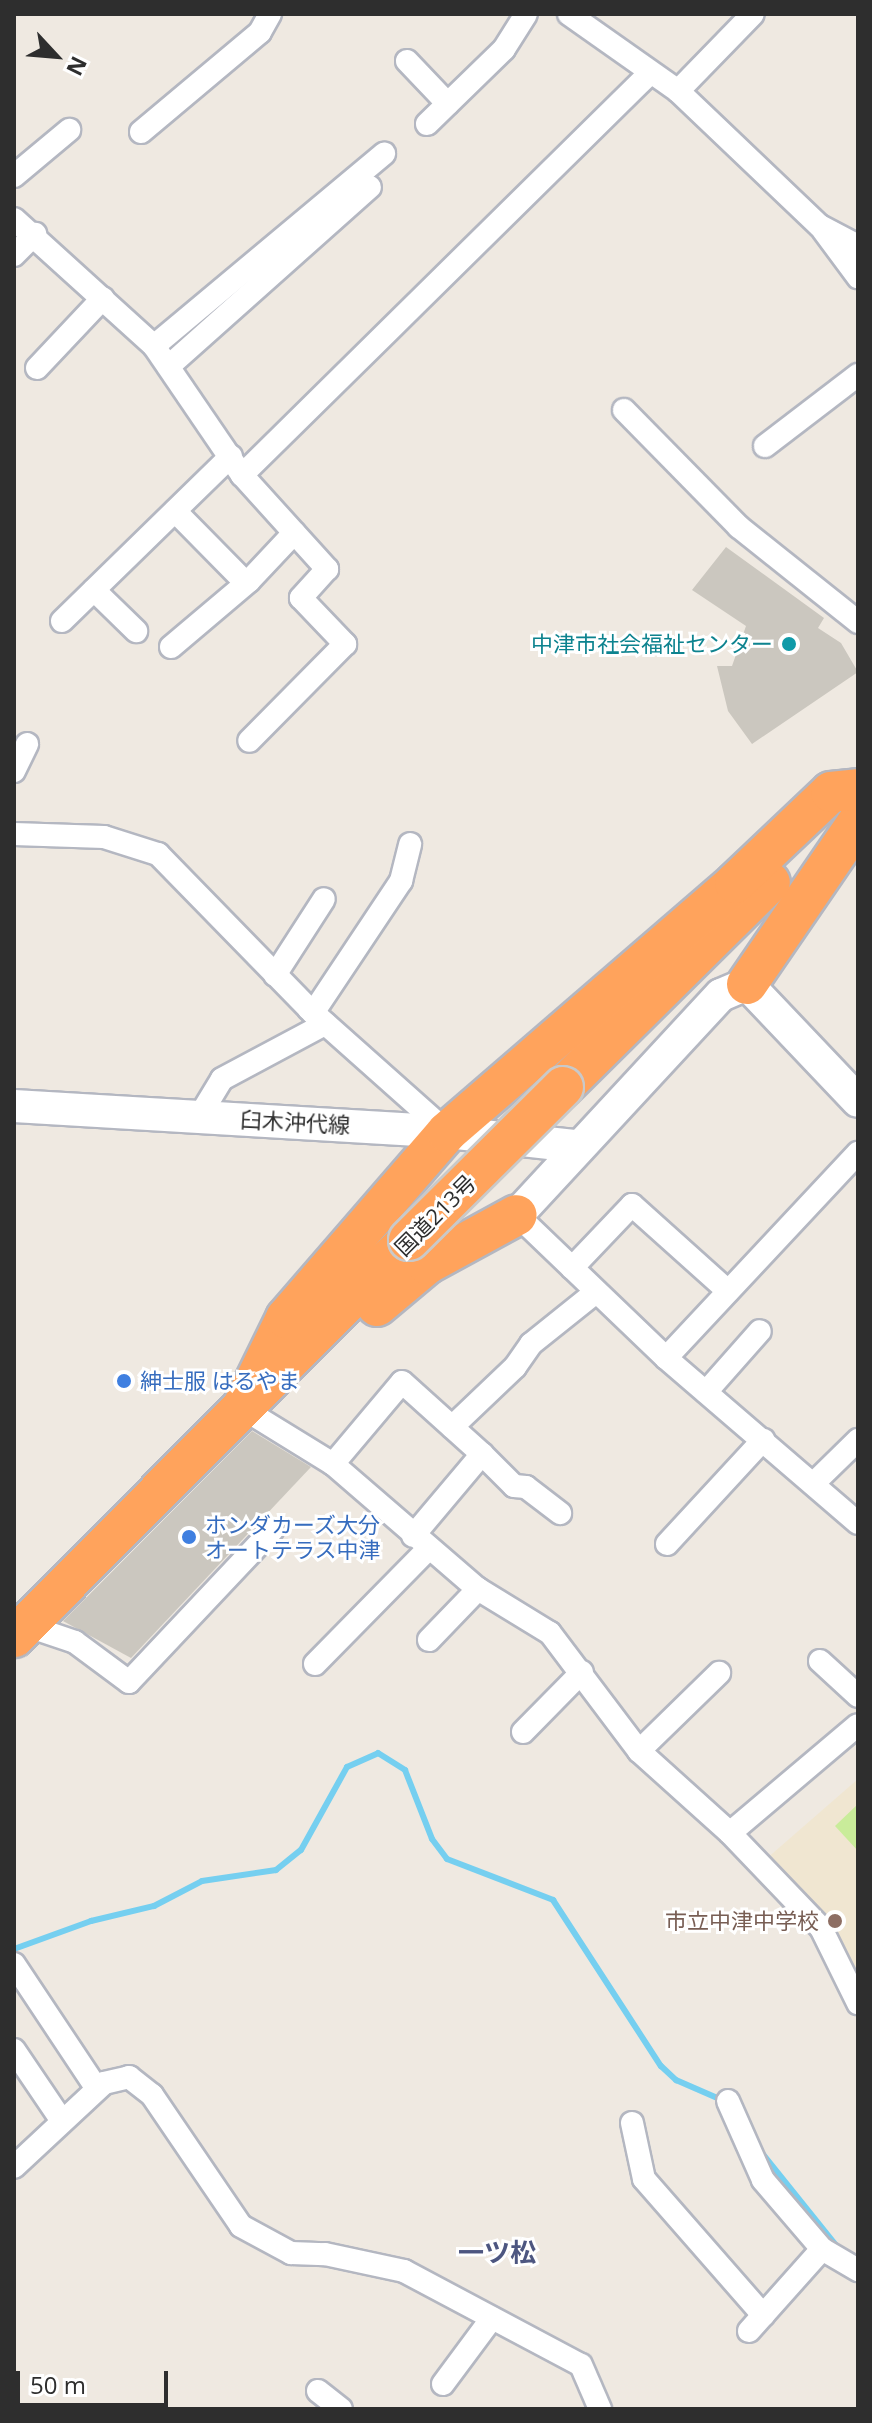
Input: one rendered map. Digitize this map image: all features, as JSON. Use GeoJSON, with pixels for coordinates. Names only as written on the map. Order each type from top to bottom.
{"type":"FeatureCollection","features":[{"type":"Feature","properties":{"kind":"highway"},"geometry":{"type":"LineString","coordinates":[[242,1408],[286,1318],[447,1132],[735,883],[831,792],[858,792]]}},
{"type":"Feature","properties":{"kind":"highway","name":"国道213号"},"geometry":{"type":"LineString","coordinates":[[18,1628],[858,792]]}},
{"type":"Feature","properties":{"kind":"highway"},"geometry":{"type":"LineString","coordinates":[[747,984],[858,822]]}},
{"type":"Feature","properties":{"kind":"highway"},"geometry":{"type":"LineString","coordinates":[[242,1408],[287,1388],[427,1264],[517,1215]]}},
{"type":"Feature","properties":{"kind":"main road"},"geometry":{"type":"LineString","coordinates":[[517,1215],[576,1146],[721,995],[747,984],[858,1101]]}},
{"type":"Feature","properties":{"kind":"main road","name":"臼木沖代線"},"geometry":{"type":"LineString","coordinates":[[14,1106],[447,1132],[576,1146]]}},
{"type":"Feature","properties":{"kind":"street"},"geometry":{"type":"LineString","coordinates":[[141,132],[260,32],[270,14]]}},
{"type":"Feature","properties":{"kind":"street"},"geometry":{"type":"LineString","coordinates":[[427,124],[504,49],[526,14]]}},
{"type":"Feature","properties":{"kind":"street"},"geometry":{"type":"LineString","coordinates":[[569,14],[678,91],[820,226],[858,277]]}},
{"type":"Feature","properties":{"kind":"street"},"geometry":{"type":"LineString","coordinates":[[678,91],[753,14]]}},
{"type":"Feature","properties":{"kind":"street"},"geometry":{"type":"LineString","coordinates":[[407,61],[448,104]]}},
{"type":"Feature","properties":{"kind":"street"},"geometry":{"type":"LineString","coordinates":[[62,621],[175,511],[236,466],[650,73]]}},
{"type":"Feature","properties":{"kind":"street"},"geometry":{"type":"LineString","coordinates":[[14,176],[69,130]]}},
{"type":"Feature","properties":{"kind":"street"},"geometry":{"type":"LineString","coordinates":[[154,346],[384,154]]}},
{"type":"Feature","properties":{"kind":"street"},"geometry":{"type":"LineString","coordinates":[[169,366],[370,187]]}},
{"type":"Feature","properties":{"kind":"street"},"geometry":{"type":"LineString","coordinates":[[14,219],[35,234],[154,346],[236,466],[327,569],[301,598],[345,644],[249,741]]}},
{"type":"Feature","properties":{"kind":"street"},"geometry":{"type":"LineString","coordinates":[[820,226],[858,246]]}},
{"type":"Feature","properties":{"kind":"street"},"geometry":{"type":"LineString","coordinates":[[14,255],[35,234]]}},
{"type":"Feature","properties":{"kind":"street"},"geometry":{"type":"LineString","coordinates":[[37,368],[103,298]]}},
{"type":"Feature","properties":{"kind":"street"},"geometry":{"type":"LineString","coordinates":[[765,446],[858,375]]}},
{"type":"Feature","properties":{"kind":"street"},"geometry":{"type":"LineString","coordinates":[[624,410],[739,527],[858,622]]}},
{"type":"Feature","properties":{"kind":"street"},"geometry":{"type":"LineString","coordinates":[[175,511],[246,583]]}},
{"type":"Feature","properties":{"kind":"street"},"geometry":{"type":"LineString","coordinates":[[171,647],[246,583],[294,533]]}},
{"type":"Feature","properties":{"kind":"street"},"geometry":{"type":"LineString","coordinates":[[94,590],[136,631]]}},
{"type":"Feature","properties":{"kind":"street"},"geometry":{"type":"LineString","coordinates":[[14,771],[27,744]]}},
{"type":"Feature","properties":{"kind":"street"},"geometry":{"type":"LineString","coordinates":[[14,834],[104,837],[158,854],[319,1019],[447,1132]]}},
{"type":"Feature","properties":{"kind":"street"},"geometry":{"type":"LineString","coordinates":[[199,1117],[222,1079],[319,1019],[401,881],[410,844]]}},
{"type":"Feature","properties":{"kind":"street"},"geometry":{"type":"LineString","coordinates":[[275,975],[324,899]]}},
{"type":"Feature","properties":{"kind":"street"},"geometry":{"type":"LineString","coordinates":[[666,1358],[858,1153]]}},
{"type":"Feature","properties":{"kind":"street"},"geometry":{"type":"LineString","coordinates":[[572,1268],[632,1205],[728,1291]]}},
{"type":"Feature","properties":{"kind":"street"},"geometry":{"type":"LineString","coordinates":[[517,1215],[666,1358],[858,1523]]}},
{"type":"Feature","properties":{"kind":"street"},"geometry":{"type":"LineString","coordinates":[[452,1427],[515,1367],[531,1344],[596,1292]]}},
{"type":"Feature","properties":{"kind":"street"},"geometry":{"type":"LineString","coordinates":[[706,1392],[760,1331]]}},
{"type":"Feature","properties":{"kind":"street"},"geometry":{"type":"LineString","coordinates":[[333,1464],[402,1382],[514,1486],[526,1487],[560,1513]]}},
{"type":"Feature","properties":{"kind":"street"},"geometry":{"type":"LineString","coordinates":[[242,1408],[333,1464],[478,1589],[550,1633],[639,1751],[730,1833],[821,1928],[858,2003]]}},
{"type":"Feature","properties":{"kind":"street"},"geometry":{"type":"LineString","coordinates":[[667,1544],[763,1440]]}},
{"type":"Feature","properties":{"kind":"street"},"geometry":{"type":"LineString","coordinates":[[814,1483],[858,1440]]}},
{"type":"Feature","properties":{"kind":"street"},"geometry":{"type":"LineString","coordinates":[[315,1664],[421,1542],[482,1454]]}},
{"type":"Feature","properties":{"kind":"street"},"geometry":{"type":"LineString","coordinates":[[18,1628],[75,1642],[129,1682],[272,1530]]}},
{"type":"Feature","properties":{"kind":"street"},"geometry":{"type":"LineString","coordinates":[[429,1640],[478,1589]]}},
{"type":"Feature","properties":{"kind":"street"},"geometry":{"type":"LineString","coordinates":[[820,1661],[858,1696]]}},
{"type":"Feature","properties":{"kind":"street"},"geometry":{"type":"LineString","coordinates":[[523,1732],[582,1672]]}},
{"type":"Feature","properties":{"kind":"street"},"geometry":{"type":"LineString","coordinates":[[639,1751],[719,1673]]}},
{"type":"Feature","properties":{"kind":"street"},"geometry":{"type":"LineString","coordinates":[[730,1833],[858,1725]]}},
{"type":"Feature","properties":{"kind":"street"},"geometry":{"type":"LineString","coordinates":[[14,1964],[97,2089]]}},
{"type":"Feature","properties":{"kind":"street"},"geometry":{"type":"LineString","coordinates":[[14,2050],[62,2121]]}},
{"type":"Feature","properties":{"kind":"street"},"geometry":{"type":"LineString","coordinates":[[14,2167],[97,2089],[129,2077],[152,2095],[241,2226],[291,2253],[325,2254],[404,2271],[581,2365],[600,2409]]}},
{"type":"Feature","properties":{"kind":"street"},"geometry":{"type":"LineString","coordinates":[[728,2101],[763,2180],[822,2249],[858,2270]]}},
{"type":"Feature","properties":{"kind":"street"},"geometry":{"type":"LineString","coordinates":[[632,2123],[644,2179],[756,2323],[822,2249]]}},
{"type":"Feature","properties":{"kind":"street"},"geometry":{"type":"LineString","coordinates":[[443,2384],[492,2318]]}},
{"type":"Feature","properties":{"kind":"street"},"geometry":{"type":"LineString","coordinates":[[318,2391],[341,2409]]}},
{"type":"Feature","properties":{"kind":"shaded area","name":"市立中津中学校"},"geometry":{"type":"Polygon","coordinates":[[[858,1779],[858,1981],[765,1860],[858,1779]]]}},
{"type":"Feature","properties":{"kind":"green space"},"geometry":{"type":"Polygon","coordinates":[[[858,1804],[858,1851],[835,1826],[858,1804]]]}},
{"type":"Feature","properties":{"kind":"building","name":"中津市社会福祉センター"},"geometry":{"type":"Polygon","coordinates":[[[726,547],[824,618],[818,628],[841,643],[858,672],[752,744],[728,711],[717,666],[732,666],[746,626],[692,590],[726,547]]]}},
{"type":"Feature","properties":{"kind":"building","name":"ホンダカーズ大分 オートテラス中津"},"geometry":{"type":"Polygon","coordinates":[[[252,1431],[311,1467],[131,1658],[63,1621],[252,1431]]]}},
{"type":"Feature","properties":{"kind":"waterway"},"geometry":{"type":"LineString","coordinates":[[14,1949],[91,1921],[154,1906],[202,1881],[276,1870],[301,1850],[347,1767],[378,1753],[405,1770],[432,1839],[447,1859],[553,1900],[661,2066],[676,2080],[724,2101]]}},
{"type":"Feature","properties":{"kind":"waterway"},"geometry":{"type":"LineString","coordinates":[[761,2152],[839,2249]]}},
{"type":"Feature","properties":{"kind":"place","name":"中津市社会福祉センター"},"geometry":{"type":"Point","coordinates":[789,644]}},
{"type":"Feature","properties":{"kind":"place","name":"紳士服 はるやま"},"geometry":{"type":"Point","coordinates":[124,1381]}},
{"type":"Feature","properties":{"kind":"place","name":"ホンダカーズ大分 オートテラス中津"},"geometry":{"type":"Point","coordinates":[189,1537]}},
{"type":"Feature","properties":{"kind":"place","name":"市立中津中学校"},"geometry":{"type":"Point","coordinates":[835,1921]}},
{"type":"Feature","properties":{"kind":"district","name":"一ツ松"},"geometry":{"type":"Point","coordinates":[497,2253]}}]}
